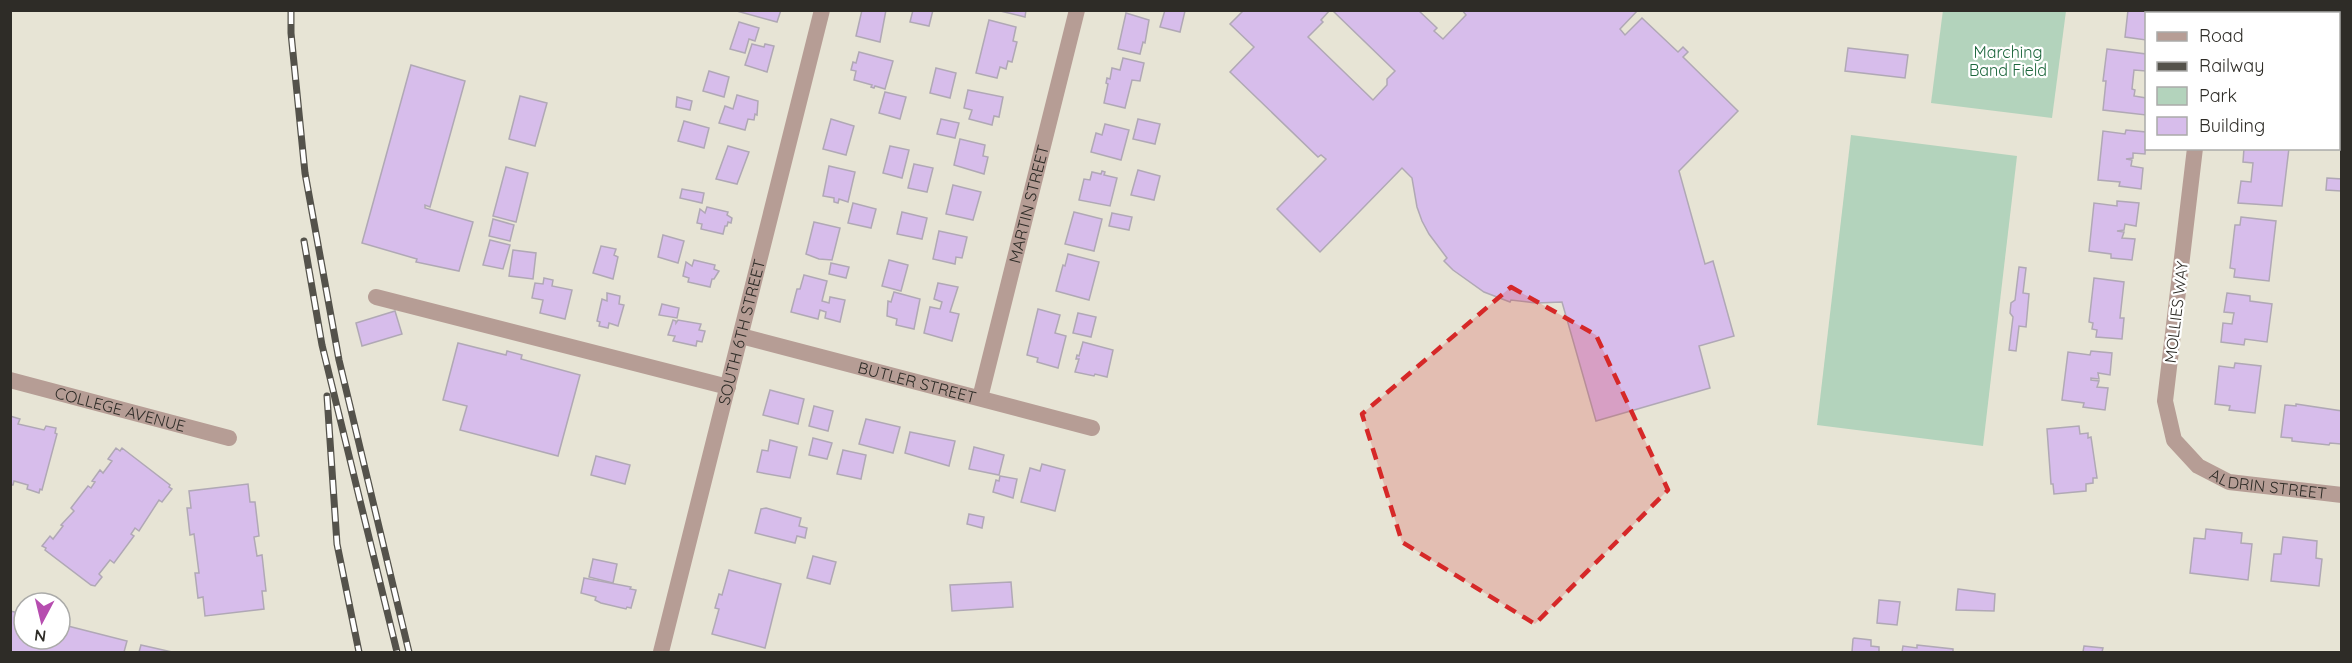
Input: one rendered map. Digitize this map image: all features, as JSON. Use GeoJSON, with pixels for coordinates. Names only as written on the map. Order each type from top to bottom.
{"type":"FeatureCollection","features":[{"type":"Feature","properties":{"kind":"street","name":"SOUTH 6TH STREET"},"geometry":{"type":"LineString","coordinates":[[662,652],[822,10]]}},
{"type":"Feature","properties":{"kind":"street","name":"MARTIN STREET"},"geometry":{"type":"LineString","coordinates":[[980,398],[1077,10]]}},
{"type":"Feature","properties":{"kind":"street","name":"MOLLIES WAY"},"geometry":{"type":"LineString","coordinates":[[2195,150],[2165,401],[2174,440],[2198,466]]}},
{"type":"Feature","properties":{"kind":"street"},"geometry":{"type":"LineString","coordinates":[[376,297],[728,387]]}},
{"type":"Feature","properties":{"kind":"street","name":"BUTLER STREET"},"geometry":{"type":"LineString","coordinates":[[741,336],[1092,428]]}},
{"type":"Feature","properties":{"kind":"street","name":"COLLEGE AVENUE"},"geometry":{"type":"LineString","coordinates":[[10,380],[229,438]]}},
{"type":"Feature","properties":{"kind":"street","name":"ALDRIN STREET"},"geometry":{"type":"LineString","coordinates":[[2198,466],[2229,482],[2342,495]]}},
{"type":"Feature","properties":{"kind":"highlighted area"},"geometry":{"type":"Polygon","coordinates":[[[1511,287],[1596,335],[1668,490],[1535,624],[1402,542],[1362,414],[1511,287]]]}},
{"type":"Feature","properties":{"kind":"green space","name":"Marching Band Field"},"geometry":{"type":"Polygon","coordinates":[[[1943,10],[2066,11],[2052,118],[1931,103],[1943,10]]]}},
{"type":"Feature","properties":{"kind":"green space"},"geometry":{"type":"Polygon","coordinates":[[[1851,135],[2017,156],[1983,446],[1817,425],[1851,135]]]}},
{"type":"Feature","properties":{"kind":"building"},"geometry":{"type":"Polygon","coordinates":[[[733,10],[781,10],[777,22],[733,10]]]}},
{"type":"Feature","properties":{"kind":"building"},"geometry":{"type":"Polygon","coordinates":[[[862,10],[886,10],[880,42],[856,36],[862,10]]]}},
{"type":"Feature","properties":{"kind":"building"},"geometry":{"type":"Polygon","coordinates":[[[913,10],[933,10],[929,26],[910,22],[913,10]]]}},
{"type":"Feature","properties":{"kind":"building"},"geometry":{"type":"Polygon","coordinates":[[[996,10],[1026,10],[1025,17],[996,10]]]}},
{"type":"Feature","properties":{"kind":"building"},"geometry":{"type":"Polygon","coordinates":[[[1165,10],[1185,11],[1180,32],[1160,27],[1165,10]]]}},
{"type":"Feature","properties":{"kind":"building"},"geometry":{"type":"Polygon","coordinates":[[[1244,10],[1330,10],[1321,20],[1323,22],[1308,37],[1373,100],[1387,85],[1387,79],[1395,71],[1332,10],[1418,10],[1437,28],[1434,31],[1443,39],[1466,15],[1462,10],[1638,10],[1620,29],[1625,35],[1642,18],[1678,52],[1683,47],[1688,52],[1683,57],[1738,111],[1679,171],[1705,264],[1713,261],[1734,336],[1699,346],[1710,388],[1596,421],[1562,302],[1536,303],[1511,300],[1510,302],[1484,292],[1453,270],[1444,261],[1447,258],[1422,221],[1412,178],[1402,168],[1320,252],[1277,209],[1326,159],[1321,155],[1318,157],[1230,72],[1254,47],[1230,24],[1244,10]]]}},
{"type":"Feature","properties":{"kind":"building"},"geometry":{"type":"Polygon","coordinates":[[[2128,10],[2162,10],[2162,12],[2145,12],[2145,40],[2125,37],[2128,10]]]}},
{"type":"Feature","properties":{"kind":"building"},"geometry":{"type":"Polygon","coordinates":[[[2259,10],[2297,10],[2296,12],[2259,12],[2259,10]]]}},
{"type":"Feature","properties":{"kind":"building"},"geometry":{"type":"Polygon","coordinates":[[[1126,13],[1149,20],[1145,43],[1143,42],[1140,54],[1118,49],[1126,13]]]}},
{"type":"Feature","properties":{"kind":"building"},"geometry":{"type":"Polygon","coordinates":[[[989,20],[1016,27],[1013,41],[1017,42],[1012,62],[1008,61],[1006,69],[1000,67],[997,78],[976,73],[989,20]]]}},
{"type":"Feature","properties":{"kind":"building"},"geometry":{"type":"Polygon","coordinates":[[[739,22],[759,28],[755,41],[749,39],[745,53],[730,49],[739,22]]]}},
{"type":"Feature","properties":{"kind":"building"},"geometry":{"type":"Polygon","coordinates":[[[752,44],[764,47],[765,44],[774,46],[767,72],[745,65],[752,44]]]}},
{"type":"Feature","properties":{"kind":"building"},"geometry":{"type":"Polygon","coordinates":[[[1848,48],[1908,55],[1905,78],[1845,71],[1848,48]]]}},
{"type":"Feature","properties":{"kind":"building"},"geometry":{"type":"Polygon","coordinates":[[[2107,49],[2145,54],[2145,71],[2134,70],[2132,89],[2135,90],[2134,96],[2145,98],[2145,115],[2103,110],[2106,81],[2103,81],[2107,49]]]}},
{"type":"Feature","properties":{"kind":"building"},"geometry":{"type":"Polygon","coordinates":[[[859,52],[893,61],[885,89],[875,86],[874,88],[871,87],[872,85],[854,80],[856,71],[851,70],[859,52]]]}},
{"type":"Feature","properties":{"kind":"building"},"geometry":{"type":"Polygon","coordinates":[[[1123,58],[1144,63],[1140,81],[1132,80],[1125,108],[1104,103],[1107,78],[1110,79],[1112,68],[1120,70],[1123,58]]]}},
{"type":"Feature","properties":{"kind":"building"},"geometry":{"type":"Polygon","coordinates":[[[411,65],[465,81],[430,207],[425,205],[425,208],[473,222],[459,271],[416,262],[417,259],[362,243],[411,65]]]}},
{"type":"Feature","properties":{"kind":"building"},"geometry":{"type":"Polygon","coordinates":[[[936,68],[956,73],[950,98],[930,93],[936,68]]]}},
{"type":"Feature","properties":{"kind":"building"},"geometry":{"type":"Polygon","coordinates":[[[709,71],[729,77],[724,97],[703,91],[709,71]]]}},
{"type":"Feature","properties":{"kind":"building"},"geometry":{"type":"Polygon","coordinates":[[[968,90],[1003,97],[999,117],[994,116],[992,125],[969,119],[972,110],[964,108],[968,90]]]}},
{"type":"Feature","properties":{"kind":"building"},"geometry":{"type":"Polygon","coordinates":[[[885,92],[906,97],[900,119],[879,113],[885,92]]]}},
{"type":"Feature","properties":{"kind":"building"},"geometry":{"type":"Polygon","coordinates":[[[737,95],[758,101],[757,115],[755,114],[754,120],[748,119],[745,130],[719,123],[725,106],[733,109],[737,95]]]}},
{"type":"Feature","properties":{"kind":"building"},"geometry":{"type":"Polygon","coordinates":[[[520,96],[547,103],[535,146],[509,139],[520,96]]]}},
{"type":"Feature","properties":{"kind":"building"},"geometry":{"type":"Polygon","coordinates":[[[677,97],[692,101],[690,110],[676,107],[677,97]]]}},
{"type":"Feature","properties":{"kind":"building"},"geometry":{"type":"Polygon","coordinates":[[[831,119],[854,126],[846,155],[823,149],[831,119]]]}},
{"type":"Feature","properties":{"kind":"building"},"geometry":{"type":"Polygon","coordinates":[[[941,119],[959,123],[955,138],[937,134],[941,119]]]}},
{"type":"Feature","properties":{"kind":"building"},"geometry":{"type":"Polygon","coordinates":[[[1138,119],[1160,124],[1155,144],[1133,139],[1138,119]]]}},
{"type":"Feature","properties":{"kind":"building"},"geometry":{"type":"Polygon","coordinates":[[[684,121],[709,128],[704,148],[678,141],[684,121]]]}},
{"type":"Feature","properties":{"kind":"building"},"geometry":{"type":"Polygon","coordinates":[[[1105,124],[1129,130],[1121,160],[1091,152],[1096,133],[1102,135],[1105,124]]]}},
{"type":"Feature","properties":{"kind":"building"},"geometry":{"type":"Polygon","coordinates":[[[2126,130],[2145,132],[2145,154],[2133,153],[2133,158],[2126,159],[2132,160],[2131,166],[2143,168],[2141,189],[2119,186],[2120,182],[2098,180],[2103,131],[2125,134],[2126,130]]]}},
{"type":"Feature","properties":{"kind":"building"},"geometry":{"type":"Polygon","coordinates":[[[960,139],[985,145],[983,156],[988,157],[984,174],[954,165],[960,139]]]}},
{"type":"Feature","properties":{"kind":"building"},"geometry":{"type":"Polygon","coordinates":[[[728,146],[749,152],[737,184],[716,179],[728,146]]]}},
{"type":"Feature","properties":{"kind":"building"},"geometry":{"type":"Polygon","coordinates":[[[890,146],[909,150],[902,178],[883,173],[890,146]]]}},
{"type":"Feature","properties":{"kind":"building"},"geometry":{"type":"Polygon","coordinates":[[[2244,150],[2289,150],[2282,206],[2238,203],[2241,181],[2251,182],[2253,163],[2243,162],[2244,150]]]}},
{"type":"Feature","properties":{"kind":"building"},"geometry":{"type":"Polygon","coordinates":[[[914,164],[933,168],[927,192],[908,188],[914,164]]]}},
{"type":"Feature","properties":{"kind":"building"},"geometry":{"type":"Polygon","coordinates":[[[829,166],[855,172],[848,202],[839,199],[838,203],[834,202],[834,198],[823,196],[829,166]]]}},
{"type":"Feature","properties":{"kind":"building"},"geometry":{"type":"Polygon","coordinates":[[[506,167],[528,173],[516,222],[493,216],[506,167]]]}},
{"type":"Feature","properties":{"kind":"building"},"geometry":{"type":"Polygon","coordinates":[[[1138,170],[1160,176],[1154,200],[1131,195],[1138,170]]]}},
{"type":"Feature","properties":{"kind":"building"},"geometry":{"type":"Polygon","coordinates":[[[1102,171],[1105,172],[1104,175],[1117,178],[1110,206],[1079,200],[1084,179],[1090,180],[1092,172],[1101,174],[1102,171]]]}},
{"type":"Feature","properties":{"kind":"building"},"geometry":{"type":"Polygon","coordinates":[[[2327,178],[2342,179],[2341,191],[2326,190],[2327,178]]]}},
{"type":"Feature","properties":{"kind":"building"},"geometry":{"type":"Polygon","coordinates":[[[953,185],[981,192],[973,220],[946,214],[953,185]]]}},
{"type":"Feature","properties":{"kind":"building"},"geometry":{"type":"Polygon","coordinates":[[[682,189],[704,193],[702,203],[680,198],[682,189]]]}},
{"type":"Feature","properties":{"kind":"building"},"geometry":{"type":"Polygon","coordinates":[[[2117,201],[2139,203],[2136,226],[2125,224],[2124,230],[2117,231],[2124,232],[2122,238],[2135,239],[2132,260],[2111,258],[2111,254],[2089,251],[2094,203],[2117,206],[2117,201]]]}},
{"type":"Feature","properties":{"kind":"building"},"geometry":{"type":"Polygon","coordinates":[[[853,203],[876,209],[871,228],[848,223],[853,203]]]}},
{"type":"Feature","properties":{"kind":"building"},"geometry":{"type":"Polygon","coordinates":[[[707,207],[728,212],[727,215],[732,218],[731,223],[728,222],[725,226],[723,234],[701,229],[702,224],[697,223],[700,209],[705,213],[707,207]]]}},
{"type":"Feature","properties":{"kind":"building"},"geometry":{"type":"Polygon","coordinates":[[[902,212],[927,218],[922,239],[897,234],[902,212]]]}},
{"type":"Feature","properties":{"kind":"building"},"geometry":{"type":"Polygon","coordinates":[[[1074,212],[1102,219],[1094,251],[1065,244],[1074,212]]]}},
{"type":"Feature","properties":{"kind":"building"},"geometry":{"type":"Polygon","coordinates":[[[1112,213],[1132,217],[1129,230],[1109,226],[1112,213]]]}},
{"type":"Feature","properties":{"kind":"building"},"geometry":{"type":"Polygon","coordinates":[[[2241,217],[2276,221],[2269,281],[2234,277],[2235,269],[2230,268],[2235,225],[2240,225],[2241,217]]]}},
{"type":"Feature","properties":{"kind":"building"},"geometry":{"type":"Polygon","coordinates":[[[493,219],[514,225],[510,241],[489,236],[493,219]]]}},
{"type":"Feature","properties":{"kind":"building"},"geometry":{"type":"Polygon","coordinates":[[[814,222],[840,228],[832,260],[819,259],[806,254],[814,222]]]}},
{"type":"Feature","properties":{"kind":"building"},"geometry":{"type":"Polygon","coordinates":[[[939,231],[967,237],[962,258],[956,257],[955,264],[933,259],[939,231]]]}},
{"type":"Feature","properties":{"kind":"building"},"geometry":{"type":"Polygon","coordinates":[[[663,235],[684,241],[678,263],[658,257],[663,235]]]}},
{"type":"Feature","properties":{"kind":"building"},"geometry":{"type":"Polygon","coordinates":[[[490,240],[510,245],[503,269],[483,265],[490,240]]]}},
{"type":"Feature","properties":{"kind":"building"},"geometry":{"type":"Polygon","coordinates":[[[601,246],[616,249],[614,255],[618,257],[613,279],[593,273],[601,246]]]}},
{"type":"Feature","properties":{"kind":"building"},"geometry":{"type":"Polygon","coordinates":[[[513,250],[536,253],[533,279],[509,276],[513,250]]]}},
{"type":"Feature","properties":{"kind":"building"},"geometry":{"type":"Polygon","coordinates":[[[1068,254],[1099,262],[1089,300],[1056,291],[1068,254]]]}},
{"type":"Feature","properties":{"kind":"building"},"geometry":{"type":"Polygon","coordinates":[[[694,260],[715,265],[714,269],[719,271],[712,279],[710,287],[688,282],[689,278],[683,276],[686,262],[692,266],[694,260]]]}},
{"type":"Feature","properties":{"kind":"building"},"geometry":{"type":"Polygon","coordinates":[[[889,260],[908,265],[901,291],[882,286],[889,260]]]}},
{"type":"Feature","properties":{"kind":"building"},"geometry":{"type":"Polygon","coordinates":[[[831,263],[849,267],[846,278],[829,274],[831,263]]]}},
{"type":"Feature","properties":{"kind":"building"},"geometry":{"type":"Polygon","coordinates":[[[2019,267],[2026,268],[2023,293],[2029,294],[2026,327],[2019,326],[2016,351],[2009,350],[2013,317],[2010,313],[2011,303],[2015,300],[2019,267]]]}},
{"type":"Feature","properties":{"kind":"building"},"geometry":{"type":"Polygon","coordinates":[[[804,275],[827,281],[822,301],[829,303],[830,297],[845,300],[840,322],[825,318],[826,312],[820,310],[818,319],[791,312],[797,289],[800,289],[804,275]]]}},
{"type":"Feature","properties":{"kind":"building"},"geometry":{"type":"Polygon","coordinates":[[[544,278],[553,280],[552,286],[572,290],[565,319],[540,313],[543,300],[532,298],[535,283],[543,284],[544,278]]]}},
{"type":"Feature","properties":{"kind":"building"},"geometry":{"type":"Polygon","coordinates":[[[2094,278],[2124,282],[2120,318],[2124,318],[2122,339],[2096,337],[2097,330],[2092,329],[2093,323],[2089,322],[2094,278]]]}},
{"type":"Feature","properties":{"kind":"building"},"geometry":{"type":"Polygon","coordinates":[[[938,283],[958,287],[950,312],[959,314],[952,341],[924,333],[930,307],[940,309],[942,302],[934,299],[938,283]]]}},
{"type":"Feature","properties":{"kind":"building"},"geometry":{"type":"Polygon","coordinates":[[[894,292],[920,299],[914,329],[896,325],[897,319],[887,316],[888,301],[891,302],[894,292]]]}},
{"type":"Feature","properties":{"kind":"building"},"geometry":{"type":"Polygon","coordinates":[[[607,293],[620,296],[619,304],[624,305],[618,326],[609,323],[608,328],[599,326],[600,322],[597,321],[602,299],[607,301],[607,293]]]}},
{"type":"Feature","properties":{"kind":"building"},"geometry":{"type":"Polygon","coordinates":[[[2227,293],[2250,296],[2250,301],[2272,304],[2267,342],[2245,339],[2244,345],[2221,342],[2223,323],[2232,324],[2234,313],[2224,312],[2227,293]]]}},
{"type":"Feature","properties":{"kind":"building"},"geometry":{"type":"Polygon","coordinates":[[[662,304],[679,308],[677,318],[659,315],[662,304]]]}},
{"type":"Feature","properties":{"kind":"building"},"geometry":{"type":"Polygon","coordinates":[[[1038,309],[1060,315],[1055,333],[1066,336],[1058,368],[1037,362],[1038,358],[1027,355],[1038,309]]]}},
{"type":"Feature","properties":{"kind":"building"},"geometry":{"type":"Polygon","coordinates":[[[395,311],[402,334],[362,346],[356,323],[395,311]]]}},
{"type":"Feature","properties":{"kind":"building"},"geometry":{"type":"Polygon","coordinates":[[[1078,313],[1096,317],[1091,337],[1073,333],[1078,313]]]}},
{"type":"Feature","properties":{"kind":"building"},"geometry":{"type":"Polygon","coordinates":[[[673,320],[676,323],[678,320],[701,324],[699,330],[705,331],[702,342],[697,341],[696,346],[673,341],[675,336],[668,335],[673,320]]]}},
{"type":"Feature","properties":{"kind":"building"},"geometry":{"type":"Polygon","coordinates":[[[1083,342],[1113,350],[1107,377],[1075,372],[1079,359],[1076,359],[1077,355],[1079,356],[1083,342]]]}},
{"type":"Feature","properties":{"kind":"building"},"geometry":{"type":"Polygon","coordinates":[[[458,343],[506,355],[507,351],[522,355],[521,359],[580,375],[558,456],[460,430],[467,406],[443,400],[458,343]]]}},
{"type":"Feature","properties":{"kind":"building"},"geometry":{"type":"Polygon","coordinates":[[[2091,351],[2112,353],[2110,375],[2098,373],[2099,379],[2091,378],[2091,380],[2099,381],[2097,387],[2108,388],[2105,410],[2083,407],[2084,403],[2062,400],[2068,352],[2090,355],[2091,351]]]}},
{"type":"Feature","properties":{"kind":"building"},"geometry":{"type":"Polygon","coordinates":[[[2235,363],[2261,366],[2255,413],[2229,410],[2230,406],[2215,404],[2219,366],[2234,368],[2235,363]]]}},
{"type":"Feature","properties":{"kind":"building"},"geometry":{"type":"Polygon","coordinates":[[[770,390],[804,399],[798,424],[763,415],[770,390]]]}},
{"type":"Feature","properties":{"kind":"building"},"geometry":{"type":"Polygon","coordinates":[[[2296,404],[2342,411],[2341,444],[2292,441],[2292,438],[2281,437],[2285,405],[2296,406],[2296,404]]]}},
{"type":"Feature","properties":{"kind":"building"},"geometry":{"type":"Polygon","coordinates":[[[814,406],[833,411],[828,431],[809,426],[814,406]]]}},
{"type":"Feature","properties":{"kind":"building"},"geometry":{"type":"Polygon","coordinates":[[[10,416],[20,419],[18,424],[44,430],[46,426],[56,428],[55,433],[57,434],[42,490],[40,489],[39,493],[27,489],[28,485],[14,481],[13,485],[10,485],[10,416]]]}},
{"type":"Feature","properties":{"kind":"building"},"geometry":{"type":"Polygon","coordinates":[[[866,419],[900,427],[893,453],[859,444],[866,419]]]}},
{"type":"Feature","properties":{"kind":"building"},"geometry":{"type":"Polygon","coordinates":[[[2079,426],[2080,434],[2088,433],[2088,438],[2091,437],[2097,478],[2093,478],[2093,483],[2086,484],[2086,491],[2054,494],[2053,484],[2051,484],[2047,429],[2079,426]]]}},
{"type":"Feature","properties":{"kind":"building"},"geometry":{"type":"Polygon","coordinates":[[[910,432],[955,441],[949,466],[905,453],[910,432]]]}},
{"type":"Feature","properties":{"kind":"building"},"geometry":{"type":"Polygon","coordinates":[[[813,438],[832,443],[827,459],[809,455],[813,438]]]}},
{"type":"Feature","properties":{"kind":"building"},"geometry":{"type":"Polygon","coordinates":[[[770,440],[797,447],[790,478],[757,472],[762,450],[768,451],[770,440]]]}},
{"type":"Feature","properties":{"kind":"building"},"geometry":{"type":"Polygon","coordinates":[[[974,447],[1004,455],[999,475],[969,469],[974,447]]]}},
{"type":"Feature","properties":{"kind":"building"},"geometry":{"type":"Polygon","coordinates":[[[116,448],[120,451],[122,448],[170,485],[172,489],[162,502],[159,500],[139,531],[135,528],[131,534],[134,536],[114,563],[110,560],[99,574],[102,577],[95,586],[42,546],[50,536],[53,539],[63,526],[61,525],[74,511],[71,508],[88,486],[91,488],[95,482],[92,481],[100,470],[103,473],[112,461],[108,459],[116,448]]]}},
{"type":"Feature","properties":{"kind":"building"},"geometry":{"type":"Polygon","coordinates":[[[843,450],[866,455],[861,479],[837,474],[843,450]]]}},
{"type":"Feature","properties":{"kind":"building"},"geometry":{"type":"Polygon","coordinates":[[[596,456],[630,465],[625,484],[591,475],[596,456]]]}},
{"type":"Feature","properties":{"kind":"building"},"geometry":{"type":"Polygon","coordinates":[[[1042,464],[1065,470],[1055,511],[1021,502],[1030,468],[1040,471],[1042,464]]]}},
{"type":"Feature","properties":{"kind":"building"},"geometry":{"type":"Polygon","coordinates":[[[1000,476],[1017,479],[1013,498],[993,492],[996,480],[999,481],[1000,476]]]}},
{"type":"Feature","properties":{"kind":"building"},"geometry":{"type":"Polygon","coordinates":[[[248,484],[250,502],[255,502],[259,536],[254,537],[257,556],[262,555],[266,591],[262,591],[264,609],[205,616],[203,597],[198,598],[195,573],[199,573],[194,534],[190,535],[187,508],[191,508],[189,491],[248,484]]]}},
{"type":"Feature","properties":{"kind":"building"},"geometry":{"type":"Polygon","coordinates":[[[766,508],[801,518],[799,526],[807,528],[805,538],[797,536],[795,543],[755,533],[761,509],[766,508]]]}},
{"type":"Feature","properties":{"kind":"building"},"geometry":{"type":"Polygon","coordinates":[[[969,514],[984,517],[982,528],[967,524],[969,514]]]}},
{"type":"Feature","properties":{"kind":"building"},"geometry":{"type":"Polygon","coordinates":[[[2206,529],[2242,533],[2241,543],[2252,544],[2248,580],[2190,573],[2194,538],[2205,539],[2206,529]]]}},
{"type":"Feature","properties":{"kind":"building"},"geometry":{"type":"Polygon","coordinates":[[[2283,537],[2317,541],[2316,558],[2322,559],[2319,586],[2271,581],[2274,554],[2281,554],[2283,537]]]}},
{"type":"Feature","properties":{"kind":"building"},"geometry":{"type":"Polygon","coordinates":[[[813,556],[836,562],[830,584],[807,578],[813,556]]]}},
{"type":"Feature","properties":{"kind":"building"},"geometry":{"type":"Polygon","coordinates":[[[593,559],[617,564],[613,583],[589,577],[593,559]]]}},
{"type":"Feature","properties":{"kind":"building"},"geometry":{"type":"Polygon","coordinates":[[[729,570],[781,584],[765,648],[712,634],[719,609],[715,608],[719,594],[722,595],[729,570]]]}},
{"type":"Feature","properties":{"kind":"building"},"geometry":{"type":"Polygon","coordinates":[[[584,578],[636,590],[631,608],[626,609],[601,603],[595,600],[596,597],[581,593],[584,578]]]}},
{"type":"Feature","properties":{"kind":"building"},"geometry":{"type":"Polygon","coordinates":[[[1011,582],[1013,607],[952,611],[950,585],[1011,582]]]}},
{"type":"Feature","properties":{"kind":"building"},"geometry":{"type":"Polygon","coordinates":[[[1958,589],[1995,594],[1994,611],[1956,610],[1958,589]]]}},
{"type":"Feature","properties":{"kind":"building"},"geometry":{"type":"Polygon","coordinates":[[[1879,600],[1900,602],[1897,625],[1877,623],[1879,600]]]}},
{"type":"Feature","properties":{"kind":"building"},"geometry":{"type":"Polygon","coordinates":[[[10,611],[12,611],[12,651],[72,651],[72,627],[127,641],[124,652],[10,652],[10,611]]]}},
{"type":"Feature","properties":{"kind":"building"},"geometry":{"type":"Polygon","coordinates":[[[1854,638],[1871,640],[1871,646],[1879,647],[1879,652],[1852,652],[1854,638]]]}},
{"type":"Feature","properties":{"kind":"building"},"geometry":{"type":"Polygon","coordinates":[[[141,645],[172,652],[139,652],[141,645]]]}},
{"type":"Feature","properties":{"kind":"building"},"geometry":{"type":"Polygon","coordinates":[[[1917,645],[1953,649],[1953,652],[1902,652],[1903,646],[1917,648],[1917,645]]]}},
{"type":"Feature","properties":{"kind":"building"},"geometry":{"type":"Polygon","coordinates":[[[2084,646],[2103,648],[2102,652],[2083,652],[2084,646]]]}},
{"type":"Feature","properties":{"kind":"railway"},"geometry":{"type":"LineString","coordinates":[[291,10],[291,33],[305,173],[339,360],[409,652]]}},
{"type":"Feature","properties":{"kind":"railway"},"geometry":{"type":"LineString","coordinates":[[304,241],[322,345],[397,652]]}},
{"type":"Feature","properties":{"kind":"railway"},"geometry":{"type":"LineString","coordinates":[[327,396],[337,544],[359,652]]}}]}
